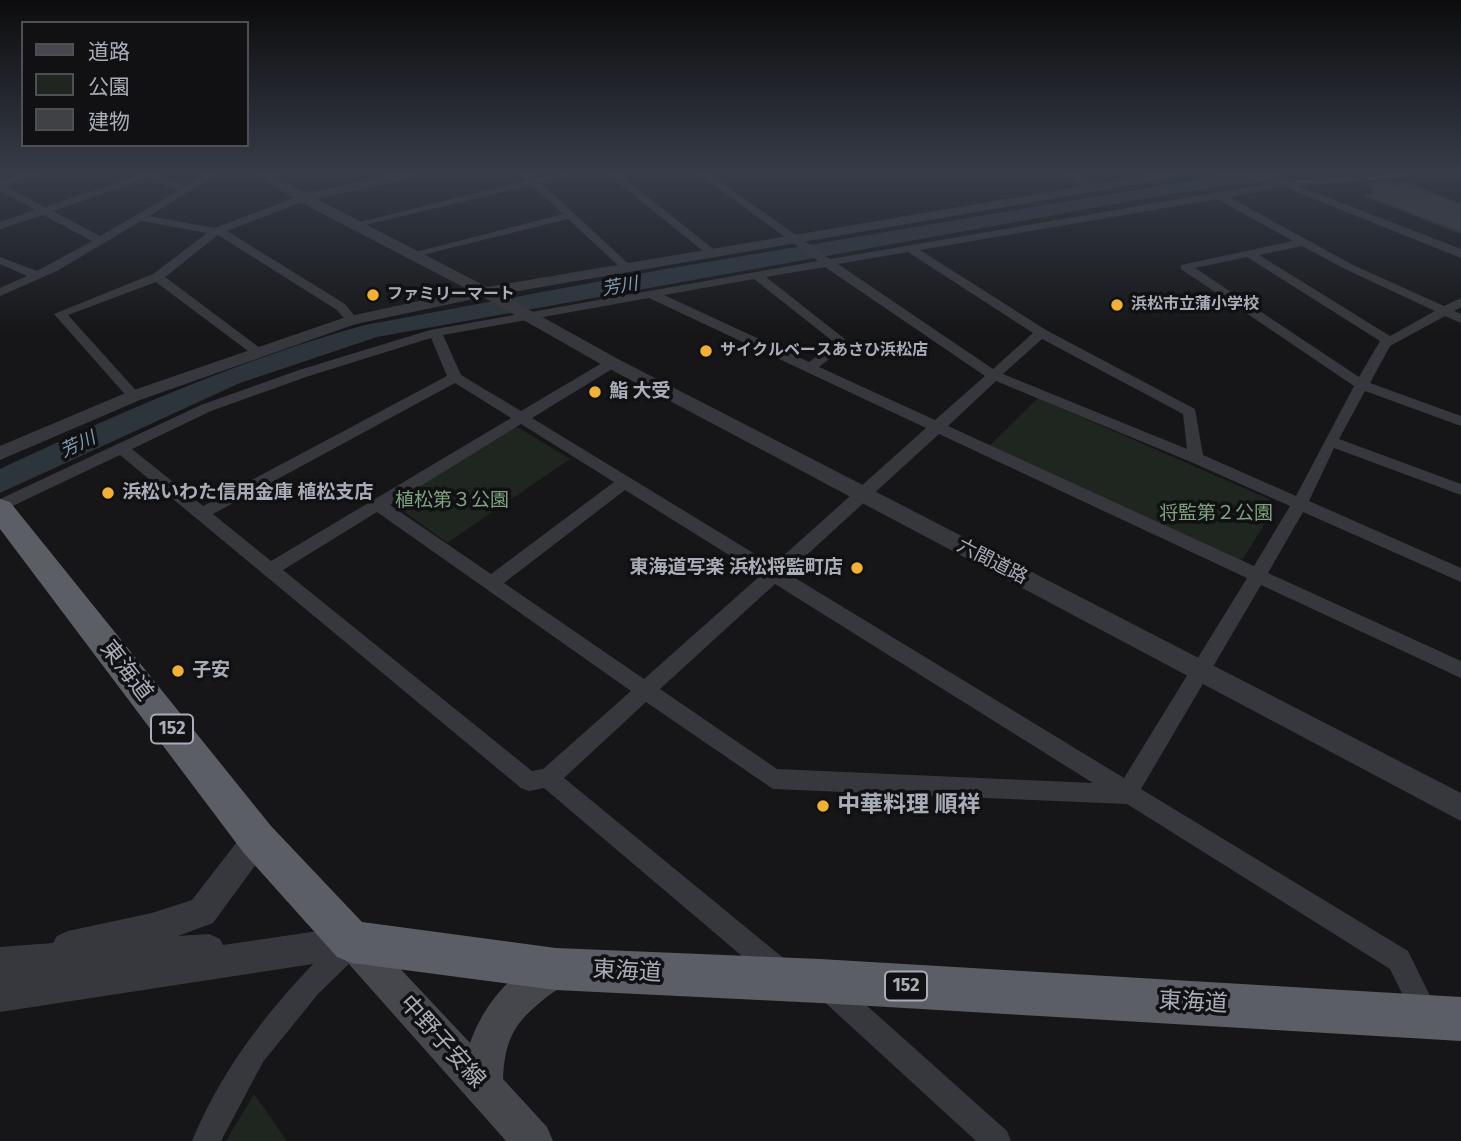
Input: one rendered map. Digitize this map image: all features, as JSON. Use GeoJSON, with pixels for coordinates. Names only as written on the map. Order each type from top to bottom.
{"type":"FeatureCollection","features":[{"type":"Feature","properties":{"kind":"highway","name":"東海道"},"geometry":{"type":"LineString","coordinates":[[0,507],[257,839],[352,942],[556,969],[805,980],[1444,1018]]}},
{"type":"Feature","properties":{"kind":"main road","name":"中野子安線"},"geometry":{"type":"LineString","coordinates":[[352,942],[533,1141]]}},
{"type":"Feature","properties":{"kind":"main road"},"geometry":{"type":"LineString","coordinates":[[483,1086],[484,1051],[496,1021],[514,999],[556,969]]}},
{"type":"Feature","properties":{"kind":"street"},"geometry":{"type":"LineString","coordinates":[[77,228],[100,241]]}},
{"type":"Feature","properties":{"kind":"street"},"geometry":{"type":"LineString","coordinates":[[0,292],[38,276],[122,228]]}},
{"type":"Feature","properties":{"kind":"street"},"geometry":{"type":"LineString","coordinates":[[200,228],[217,231],[341,307],[352,320]]}},
{"type":"Feature","properties":{"kind":"street"},"geometry":{"type":"LineString","coordinates":[[134,396],[60,314],[157,277],[224,228]]}},
{"type":"Feature","properties":{"kind":"street"},"geometry":{"type":"LineString","coordinates":[[359,228],[489,294]]}},
{"type":"Feature","properties":{"kind":"street"},"geometry":{"type":"LineString","coordinates":[[410,255],[519,228]]}},
{"type":"Feature","properties":{"kind":"street"},"geometry":{"type":"LineString","coordinates":[[583,228],[627,268]]}},
{"type":"Feature","properties":{"kind":"street"},"geometry":{"type":"LineString","coordinates":[[681,228],[712,253]]}},
{"type":"Feature","properties":{"kind":"street"},"geometry":{"type":"LineString","coordinates":[[780,228],[995,376],[1196,458],[1461,575]]}},
{"type":"Feature","properties":{"kind":"street"},"geometry":{"type":"LineString","coordinates":[[0,454],[134,396],[352,320],[627,268],[864,228]]}},
{"type":"Feature","properties":{"kind":"street"},"geometry":{"type":"LineString","coordinates":[[0,507],[120,447],[206,408],[304,373],[435,333],[827,261],[1025,228]]}},
{"type":"Feature","properties":{"kind":"street"},"geometry":{"type":"LineString","coordinates":[[1279,228],[1461,319]]}},
{"type":"Feature","properties":{"kind":"street"},"geometry":{"type":"LineString","coordinates":[[1399,228],[1461,254]]}},
{"type":"Feature","properties":{"kind":"street"},"geometry":{"type":"LineString","coordinates":[[1411,228],[1461,247]]}},
{"type":"Feature","properties":{"kind":"street"},"geometry":{"type":"LineString","coordinates":[[1304,242],[1185,267],[1362,385],[1461,421]]}},
{"type":"Feature","properties":{"kind":"street"},"geometry":{"type":"LineString","coordinates":[[909,248],[1041,333],[1190,412],[1196,458]]}},
{"type":"Feature","properties":{"kind":"street"},"geometry":{"type":"LineString","coordinates":[[1249,254],[1389,341]]}},
{"type":"Feature","properties":{"kind":"street"},"geometry":{"type":"LineString","coordinates":[[0,260],[38,276]]}},
{"type":"Feature","properties":{"kind":"street"},"geometry":{"type":"LineString","coordinates":[[756,275],[843,342],[809,368]]}},
{"type":"Feature","properties":{"kind":"street"},"geometry":{"type":"LineString","coordinates":[[157,277],[257,351]]}},
{"type":"Feature","properties":{"kind":"street","name":"六間道路"},"geometry":{"type":"LineString","coordinates":[[489,294],[612,363],[1461,808]]}},
{"type":"Feature","properties":{"kind":"street"},"geometry":{"type":"LineString","coordinates":[[653,295],[1461,670]]}},
{"type":"Feature","properties":{"kind":"street"},"geometry":{"type":"LineString","coordinates":[[1126,794],[1300,503],[1330,441],[1389,341],[1461,302]]}},
{"type":"Feature","properties":{"kind":"street"},"geometry":{"type":"LineString","coordinates":[[435,333],[455,377],[1126,794],[1399,960],[1444,1018]]}},
{"type":"Feature","properties":{"kind":"street"},"geometry":{"type":"LineString","coordinates":[[120,447],[529,781],[548,778],[773,573],[940,427],[1041,333]]}},
{"type":"Feature","properties":{"kind":"street"},"geometry":{"type":"LineString","coordinates":[[271,569],[612,363]]}},
{"type":"Feature","properties":{"kind":"street"},"geometry":{"type":"LineString","coordinates":[[201,514],[455,377]]}},
{"type":"Feature","properties":{"kind":"street"},"geometry":{"type":"LineString","coordinates":[[1330,441],[1461,490]]}},
{"type":"Feature","properties":{"kind":"street"},"geometry":{"type":"LineString","coordinates":[[491,583],[625,482]]}},
{"type":"Feature","properties":{"kind":"street"},"geometry":{"type":"LineString","coordinates":[[377,504],[773,779],[783,782],[1126,794]]}},
{"type":"Feature","properties":{"kind":"street"},"geometry":{"type":"LineString","coordinates":[[548,778],[805,980],[997,1141]]}},
{"type":"Feature","properties":{"kind":"street"},"geometry":{"type":"LineString","coordinates":[[0,963],[152,929],[202,912],[257,839]]}},
{"type":"Feature","properties":{"kind":"street"},"geometry":{"type":"LineString","coordinates":[[0,963],[352,942]]}},
{"type":"Feature","properties":{"kind":"street"},"geometry":{"type":"LineString","coordinates":[[0,995],[352,942]]}},
{"type":"Feature","properties":{"kind":"street"},"geometry":{"type":"LineString","coordinates":[[206,1141],[254,1053],[309,985],[352,942]]}},
{"type":"Feature","properties":{"kind":"green space","name":"将監第２公園"},"geometry":{"type":"Polygon","coordinates":[[[1038,398],[1269,499],[1275,507],[1243,559],[1231,560],[989,446],[1038,398]]]}},
{"type":"Feature","properties":{"kind":"green space","name":"植松第３公園"},"geometry":{"type":"Polygon","coordinates":[[[510,427],[519,428],[570,459],[447,543],[394,504],[395,500],[510,427]]]}},
{"type":"Feature","properties":{"kind":"green space"},"geometry":{"type":"Polygon","coordinates":[[[254,1094],[287,1141],[226,1141],[254,1094]]]}},
{"type":"Feature","properties":{"kind":"waterway","name":"芳川"},"geometry":{"type":"LineString","coordinates":[[0,482],[183,396],[277,359],[374,330],[940,228]]}},
{"type":"Feature","properties":{"kind":"place","name":"ファミリーマート"},"geometry":{"type":"Point","coordinates":[373,295]}},
{"type":"Feature","properties":{"kind":"place","name":"浜松市立蒲小学校"},"geometry":{"type":"Point","coordinates":[1117,305]}},
{"type":"Feature","properties":{"kind":"place","name":"サイクルベースあさひ浜松店"},"geometry":{"type":"Point","coordinates":[706,351]}},
{"type":"Feature","properties":{"kind":"place","name":"鮨 大受"},"geometry":{"type":"Point","coordinates":[595,392]}},
{"type":"Feature","properties":{"kind":"place","name":"浜松いわた信用金庫 植松支店"},"geometry":{"type":"Point","coordinates":[108,493]}},
{"type":"Feature","properties":{"kind":"place","name":"東海道写楽 浜松将監町店"},"geometry":{"type":"Point","coordinates":[857,568]}},
{"type":"Feature","properties":{"kind":"place","name":"子安"},"geometry":{"type":"Point","coordinates":[178,671]}},
{"type":"Feature","properties":{"kind":"place","name":"中華料理 順祥"},"geometry":{"type":"Point","coordinates":[823,806]}}]}
